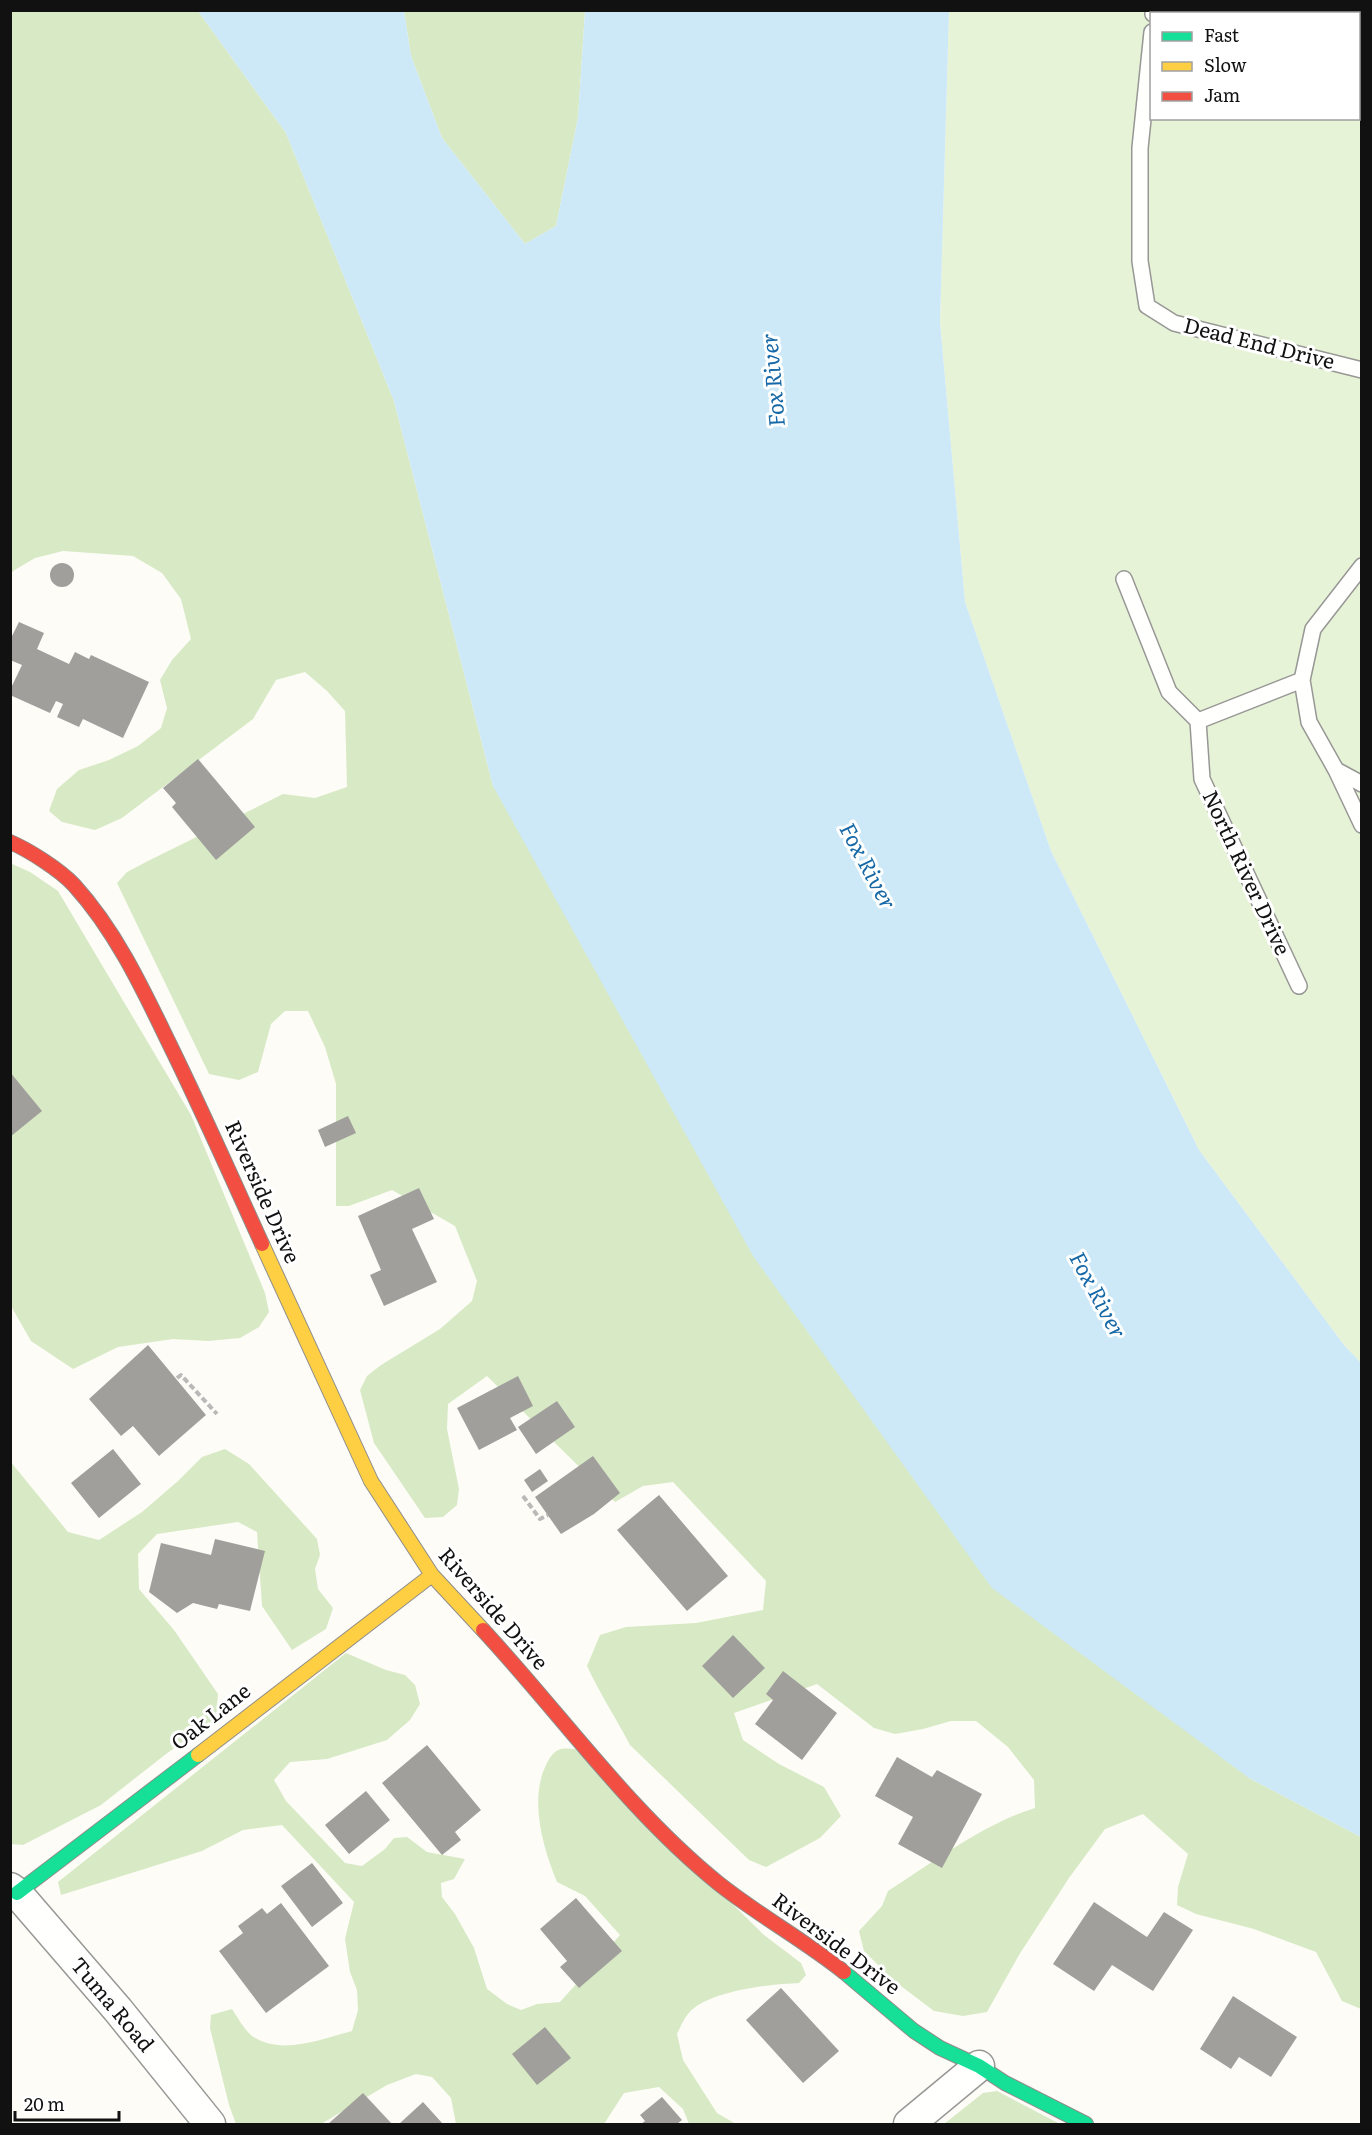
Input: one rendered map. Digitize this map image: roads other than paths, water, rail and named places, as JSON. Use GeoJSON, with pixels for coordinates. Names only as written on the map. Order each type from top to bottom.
{"type":"FeatureCollection","features":[{"type":"Feature","properties":{"kind":"street","name":"Riverside Drive"},"geometry":{"type":"LineString","coordinates":[[10,842],[26,849],[73,885],[115,940],[141,985],[188,1081],[371,1481],[432,1575],[519,1669],[641,1812],[717,1883],[842,1970],[914,2031],[940,2048],[979,2066],[1005,2083],[1086,2124]]}},
{"type":"Feature","properties":{"kind":"street","name":"Oak Lane"},"geometry":{"type":"LineString","coordinates":[[14,1891],[432,1575]]}},
{"type":"Feature","properties":{"kind":"street","name":"Tuma Road"},"geometry":{"type":"LineString","coordinates":[[14,1891],[118,2010],[210,2124]]}},
{"type":"Feature","properties":{"kind":"street"},"geometry":{"type":"LineString","coordinates":[[909,2124],[979,2066]]}},
{"type":"Feature","properties":{"kind":"lane","name":"Dead End Drive"},"geometry":{"type":"LineString","coordinates":[[1150,51],[1140,148],[1140,261],[1147,306],[1174,323],[1362,370]]}},
{"type":"Feature","properties":{"kind":"lane"},"geometry":{"type":"LineString","coordinates":[[1362,566],[1313,629],[1302,680],[1309,722],[1336,770],[1362,825]]}},
{"type":"Feature","properties":{"kind":"lane"},"geometry":{"type":"LineString","coordinates":[[1124,579],[1169,692],[1198,721],[1302,680]]}},
{"type":"Feature","properties":{"kind":"lane","name":"North River Drive"},"geometry":{"type":"LineString","coordinates":[[1198,721],[1202,779],[1299,986]]}},
{"type":"Feature","properties":{"kind":"lane"},"geometry":{"type":"LineString","coordinates":[[1336,770],[1362,784]]}},
{"type":"Feature","properties":{"kind":"water","name":"Fox River"},"geometry":{"type":"Polygon","coordinates":[[[198,11],[404,11],[411,56],[442,138],[525,244],[556,226],[578,118],[585,11],[949,11],[940,322],[965,602],[1051,851],[1199,1150],[1344,1345],[1361,1363],[1361,1837],[1249,1778],[992,1588],[753,1256],[493,786],[394,401],[286,133],[198,11]]]}}]}
